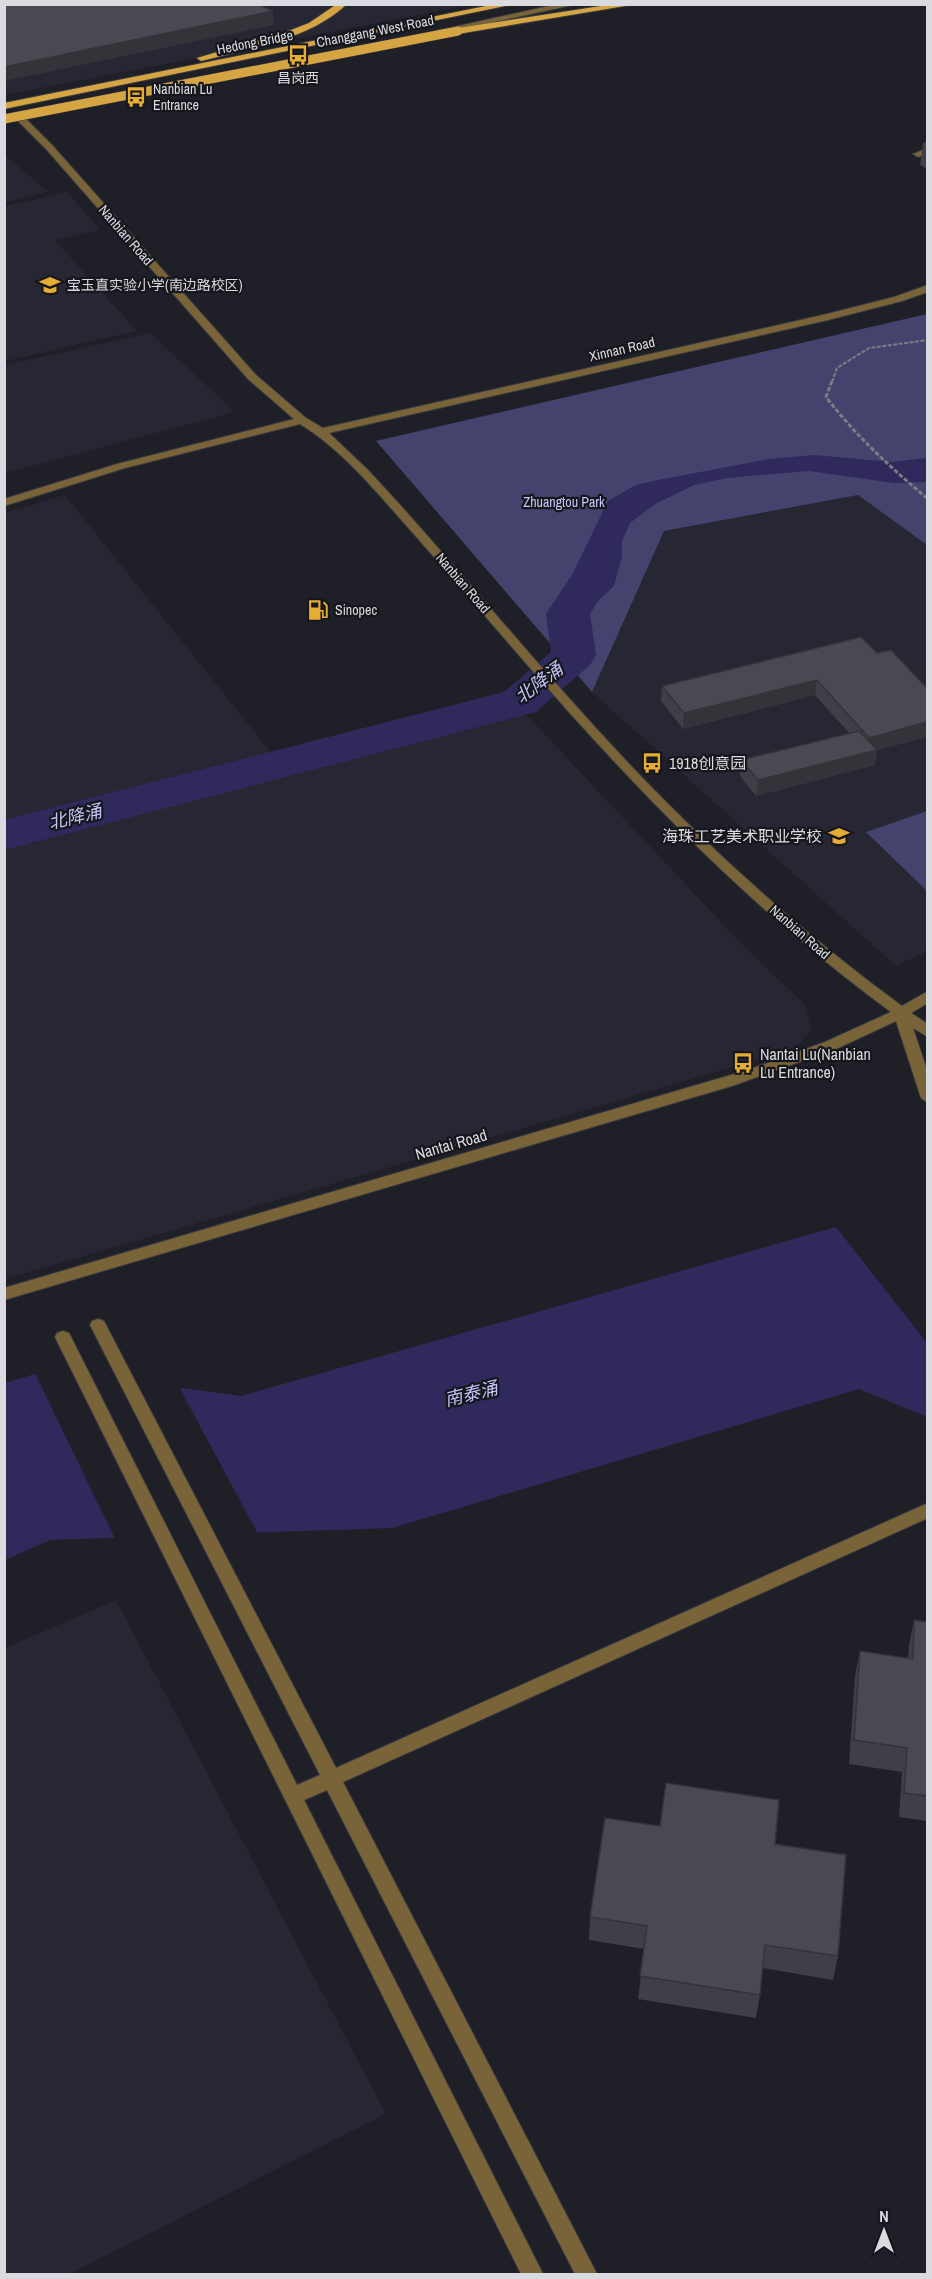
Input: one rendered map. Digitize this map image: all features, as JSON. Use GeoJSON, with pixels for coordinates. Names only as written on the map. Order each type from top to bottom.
{"type":"FeatureCollection","features":[{"type":"Feature","properties":{"kind":"main road"},"geometry":{"type":"LineString","coordinates":[[88,90],[287,33],[318,21],[343,4]]}},
{"type":"Feature","properties":{"kind":"main road","name":"Hedong Bridge"},"geometry":{"type":"LineString","coordinates":[[4,106],[511,4]]}},
{"type":"Feature","properties":{"kind":"main road"},"geometry":{"type":"LineString","coordinates":[[458,31],[589,4]]}},
{"type":"Feature","properties":{"kind":"main road"},"geometry":{"type":"LineString","coordinates":[[458,31],[633,4]]}},
{"type":"Feature","properties":{"kind":"main road","name":"Hedong Bridge"},"geometry":{"type":"LineString","coordinates":[[4,118],[458,31]]}},
{"type":"Feature","properties":{"kind":"street","name":"Changgang West Road"},"geometry":{"type":"LineString","coordinates":[[4,118],[573,4]]}},
{"type":"Feature","properties":{"kind":"street","name":"Nanbian Road"},"geometry":{"type":"LineString","coordinates":[[17,115],[49,147],[252,377],[302,420],[321,432],[389,498],[606,747],[668,811],[811,943],[927,1032]]}},
{"type":"Feature","properties":{"kind":"street","name":"Xinnan Road"},"geometry":{"type":"LineString","coordinates":[[321,432],[828,317],[898,299],[927,288]]}},
{"type":"Feature","properties":{"kind":"street"},"geometry":{"type":"LineString","coordinates":[[4,503],[122,466],[302,420]]}},
{"type":"Feature","properties":{"kind":"street","name":"Nantai Road"},"geometry":{"type":"LineString","coordinates":[[4,1294],[727,1082],[795,1060],[857,1035],[901,1013],[927,996]]}},
{"type":"Feature","properties":{"kind":"street","name":"Nantai Road"},"geometry":{"type":"LineString","coordinates":[[901,1013],[927,1007]]}},
{"type":"Feature","properties":{"kind":"street"},"geometry":{"type":"LineString","coordinates":[[901,1013],[927,1098]]}},
{"type":"Feature","properties":{"kind":"street"},"geometry":{"type":"LineString","coordinates":[[98,1325],[586,2274]]}},
{"type":"Feature","properties":{"kind":"street"},"geometry":{"type":"LineString","coordinates":[[63,1337],[532,2274]]}},
{"type":"Feature","properties":{"kind":"street"},"geometry":{"type":"LineString","coordinates":[[293,1796],[927,1510]]}},
{"type":"Feature","properties":{"kind":"path"},"geometry":{"type":"LineString","coordinates":[[927,340],[869,348],[837,368],[826,397],[842,420],[927,499]]}},
{"type":"Feature","properties":{"kind":"shaded area"},"geometry":{"type":"Polygon","coordinates":[[[5,5],[470,5],[5,95],[5,5]]]}},
{"type":"Feature","properties":{"kind":"shaded area"},"geometry":{"type":"Polygon","coordinates":[[[5,155],[48,192],[5,202],[5,155]]]}},
{"type":"Feature","properties":{"kind":"shaded area","name":"宝玉直实验小学(南边路校区)"},"geometry":{"type":"Polygon","coordinates":[[[67,192],[100,230],[55,240],[137,331],[5,361],[5,206],[67,192]]]}},
{"type":"Feature","properties":{"kind":"shaded area"},"geometry":{"type":"Polygon","coordinates":[[[150,333],[235,412],[5,473],[5,365],[150,333]]]}},
{"type":"Feature","properties":{"kind":"shaded area"},"geometry":{"type":"Polygon","coordinates":[[[65,495],[285,770],[522,710],[734,936],[806,1006],[811,1030],[795,1049],[5,1279],[5,513],[65,495]]]}},
{"type":"Feature","properties":{"kind":"shaded area","name":"海珠工艺美术职业学校"},"geometry":{"type":"Polygon","coordinates":[[[858,495],[927,545],[927,951],[896,966],[592,692],[664,531],[858,495]]]}},
{"type":"Feature","properties":{"kind":"shaded area"},"geometry":{"type":"Polygon","coordinates":[[[116,1600],[386,2114],[69,2274],[5,2274],[5,1648],[116,1600]]]}},
{"type":"Feature","properties":{"kind":"green space","name":"Zhuangtou Park"},"geometry":{"type":"Polygon","coordinates":[[[927,314],[927,545],[858,495],[664,531],[592,692],[376,441],[927,314]]]}},
{"type":"Feature","properties":{"kind":"green space"},"geometry":{"type":"Polygon","coordinates":[[[928,811],[927,891],[866,832],[928,811]]]}},
{"type":"Feature","properties":{"kind":"water"},"geometry":{"type":"Polygon","coordinates":[[[814,455],[892,462],[927,458],[927,482],[894,483],[809,471],[727,478],[694,485],[655,504],[630,523],[622,541],[622,556],[614,586],[576,622],[574,655],[568,652],[558,630],[557,606],[608,501],[636,485],[658,480],[769,459],[814,455]]]}},
{"type":"Feature","properties":{"kind":"water","name":"南泰涌"},"geometry":{"type":"Polygon","coordinates":[[[836,1227],[927,1343],[927,1417],[859,1389],[392,1528],[50,1540],[5,1560],[5,1383],[48,1370],[241,1396],[836,1227]]]}},
{"type":"Feature","properties":{"kind":"pier"},"geometry":{"type":"Polygon","coordinates":[[[48,1367],[178,1385],[259,1536],[116,1541],[34,1371],[48,1367]]]}},
{"type":"Feature","properties":{"kind":"building"},"geometry":{"type":"Polygon","coordinates":[[[4,4],[257,4],[273,11],[4,67],[4,4]]]}},
{"type":"Feature","properties":{"kind":"building"},"geometry":{"type":"Polygon","coordinates":[[[861,637],[877,653],[891,650],[927,688],[927,722],[869,738],[817,680],[684,713],[662,686],[861,637]]]}},
{"type":"Feature","properties":{"kind":"building"},"geometry":{"type":"Polygon","coordinates":[[[859,731],[877,750],[758,780],[741,760],[859,731]]]}},
{"type":"Feature","properties":{"kind":"building"},"geometry":{"type":"Polygon","coordinates":[[[914,1620],[927,1622],[927,1796],[904,1793],[907,1748],[854,1740],[860,1651],[913,1659],[914,1620]]]}},
{"type":"Feature","properties":{"kind":"building"},"geometry":{"type":"Polygon","coordinates":[[[666,1783],[779,1800],[775,1844],[846,1855],[838,1956],[765,1945],[760,1995],[640,1976],[647,1926],[590,1917],[605,1818],[660,1826],[666,1783]]]}},
{"type":"Feature","properties":{"kind":"waterway","name":"北降涌"},"geometry":{"type":"LineString","coordinates":[[4,835],[520,702],[574,655],[568,614],[586,585]]}},
{"type":"Feature","properties":{"kind":"place","name":"昌岗西"},"geometry":{"type":"Point","coordinates":[298,55]}},
{"type":"Feature","properties":{"kind":"place","name":"Nanbian Lu Entrance"},"geometry":{"type":"Point","coordinates":[136,97]}},
{"type":"Feature","properties":{"kind":"place","name":"宝玉直实验小学(南边路校区)"},"geometry":{"type":"Point","coordinates":[50,285]}},
{"type":"Feature","properties":{"kind":"place","name":"Sinopec"},"geometry":{"type":"Point","coordinates":[318,610]}},
{"type":"Feature","properties":{"kind":"place","name":"1918创意园"},"geometry":{"type":"Point","coordinates":[652,763]}},
{"type":"Feature","properties":{"kind":"place","name":"海珠工艺美术职业学校"},"geometry":{"type":"Point","coordinates":[839,836]}},
{"type":"Feature","properties":{"kind":"place","name":"Nantai Lu(Nanbian Lu Entrance)"},"geometry":{"type":"Point","coordinates":[743,1063]}}]}
